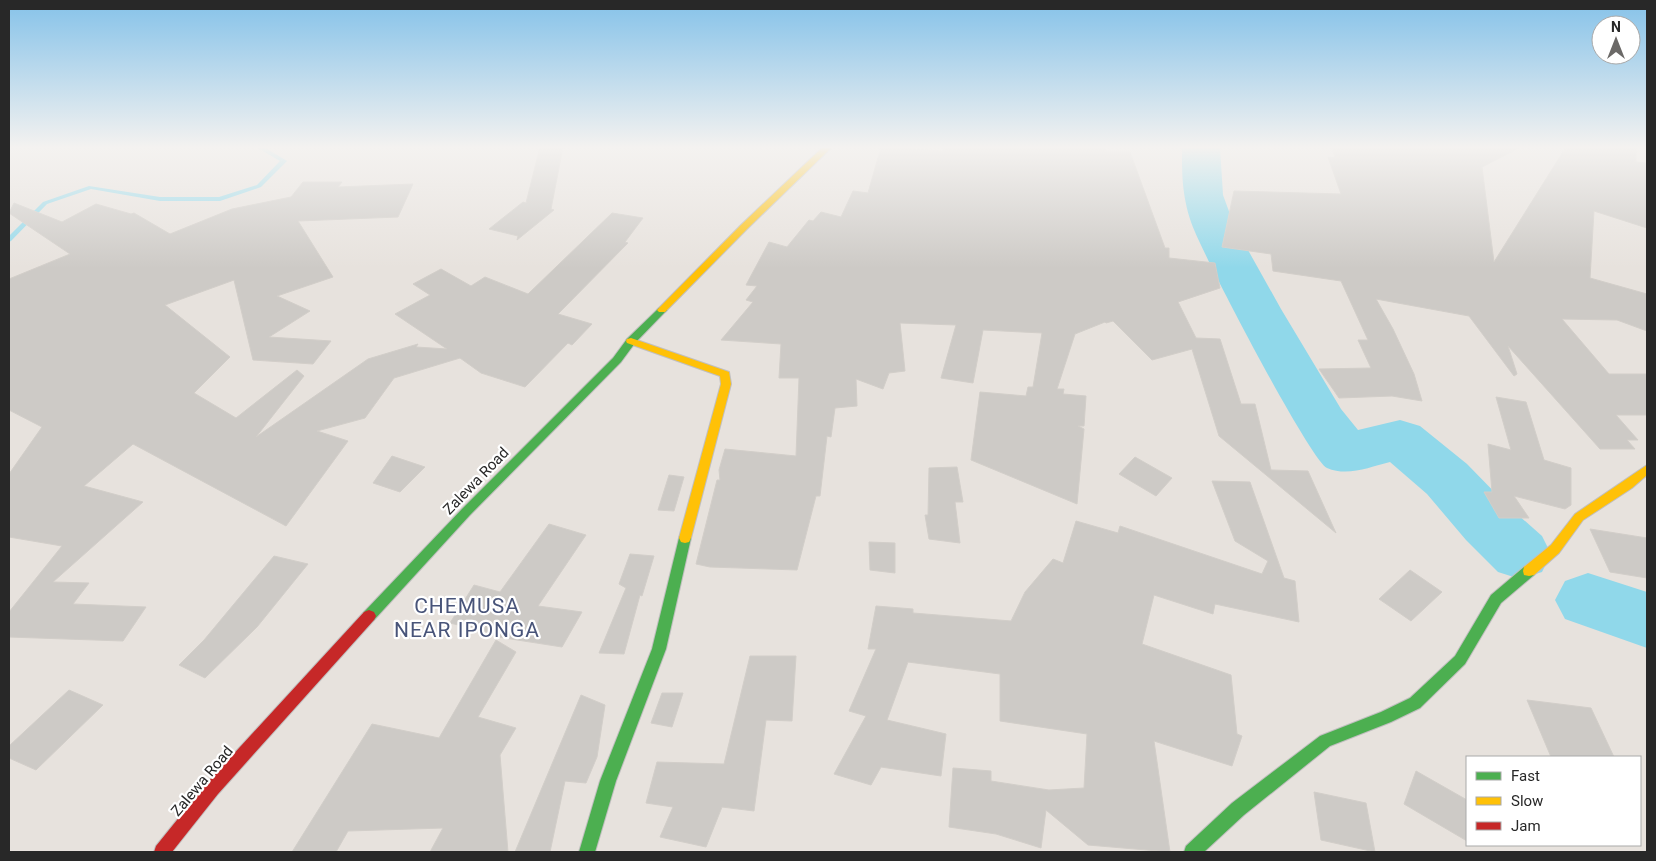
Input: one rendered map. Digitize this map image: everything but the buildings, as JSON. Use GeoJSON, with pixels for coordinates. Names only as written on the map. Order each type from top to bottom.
{"type":"FeatureCollection","features":[{"type":"Feature","properties":{"kind":"main road","name":"Zalewa Road"},"geometry":{"type":"LineString","coordinates":[[162,852],[212,790],[361,624],[466,512],[616,360],[631,341],[786,187]]}},
{"type":"Feature","properties":{"kind":"main road"},"geometry":{"type":"LineString","coordinates":[[587,852],[611,772],[659,649],[680,554],[726,384],[725,374],[719,371],[631,341]]}},
{"type":"Feature","properties":{"kind":"main road"},"geometry":{"type":"LineString","coordinates":[[1192,852],[1238,809],[1325,741],[1386,717],[1415,703],[1460,660],[1496,599],[1555,550],[1579,517],[1628,486],[1647,469]]}},
{"type":"Feature","properties":{"kind":"waterway"},"geometry":{"type":"LineString","coordinates":[[9,240],[45,203],[90,187]]}},
{"type":"Feature","properties":{"kind":"waterway"},"geometry":{"type":"LineString","coordinates":[[92,187],[160,199],[220,199],[255,187]]}},
{"type":"Feature","properties":{"kind":"waterway"},"geometry":{"type":"LineString","coordinates":[[1203,187],[1203,195],[1213,225],[1257,309],[1322,422],[1345,453],[1400,440],[1447,479],[1487,523],[1520,554]]}},
{"type":"Feature","properties":{"kind":"waterway"},"geometry":{"type":"LineString","coordinates":[[1588,600],[1647,620]]}},
{"type":"Feature","properties":{"kind":"traffic: fast"},"geometry":{"type":"LineString","coordinates":[[369,616],[466,512],[617,360],[631,341],[662,310]]}},
{"type":"Feature","properties":{"kind":"traffic: fast"},"geometry":{"type":"LineString","coordinates":[[587,852],[608,781],[659,649],[685,538]]}},
{"type":"Feature","properties":{"kind":"traffic: fast"},"geometry":{"type":"LineString","coordinates":[[1192,852],[1238,809],[1325,741],[1386,717],[1415,703],[1460,660],[1496,599],[1529,571]]}},
{"type":"Feature","properties":{"kind":"traffic: slow"},"geometry":{"type":"LineString","coordinates":[[662,310],[786,187]]}},
{"type":"Feature","properties":{"kind":"traffic: slow"},"geometry":{"type":"LineString","coordinates":[[631,341],[725,374],[726,384],[685,538]]}},
{"type":"Feature","properties":{"kind":"traffic: slow"},"geometry":{"type":"LineString","coordinates":[[1529,571],[1555,549],[1579,517],[1628,485],[1647,469]]}},
{"type":"Feature","properties":{"kind":"traffic: jam"},"geometry":{"type":"LineString","coordinates":[[162,852],[212,789],[369,616]]}},
{"type":"Feature","properties":{"kind":"district","name":"CHEMUSA NEAR IPONGA"},"geometry":{"type":"Point","coordinates":[467,618]}}]}
